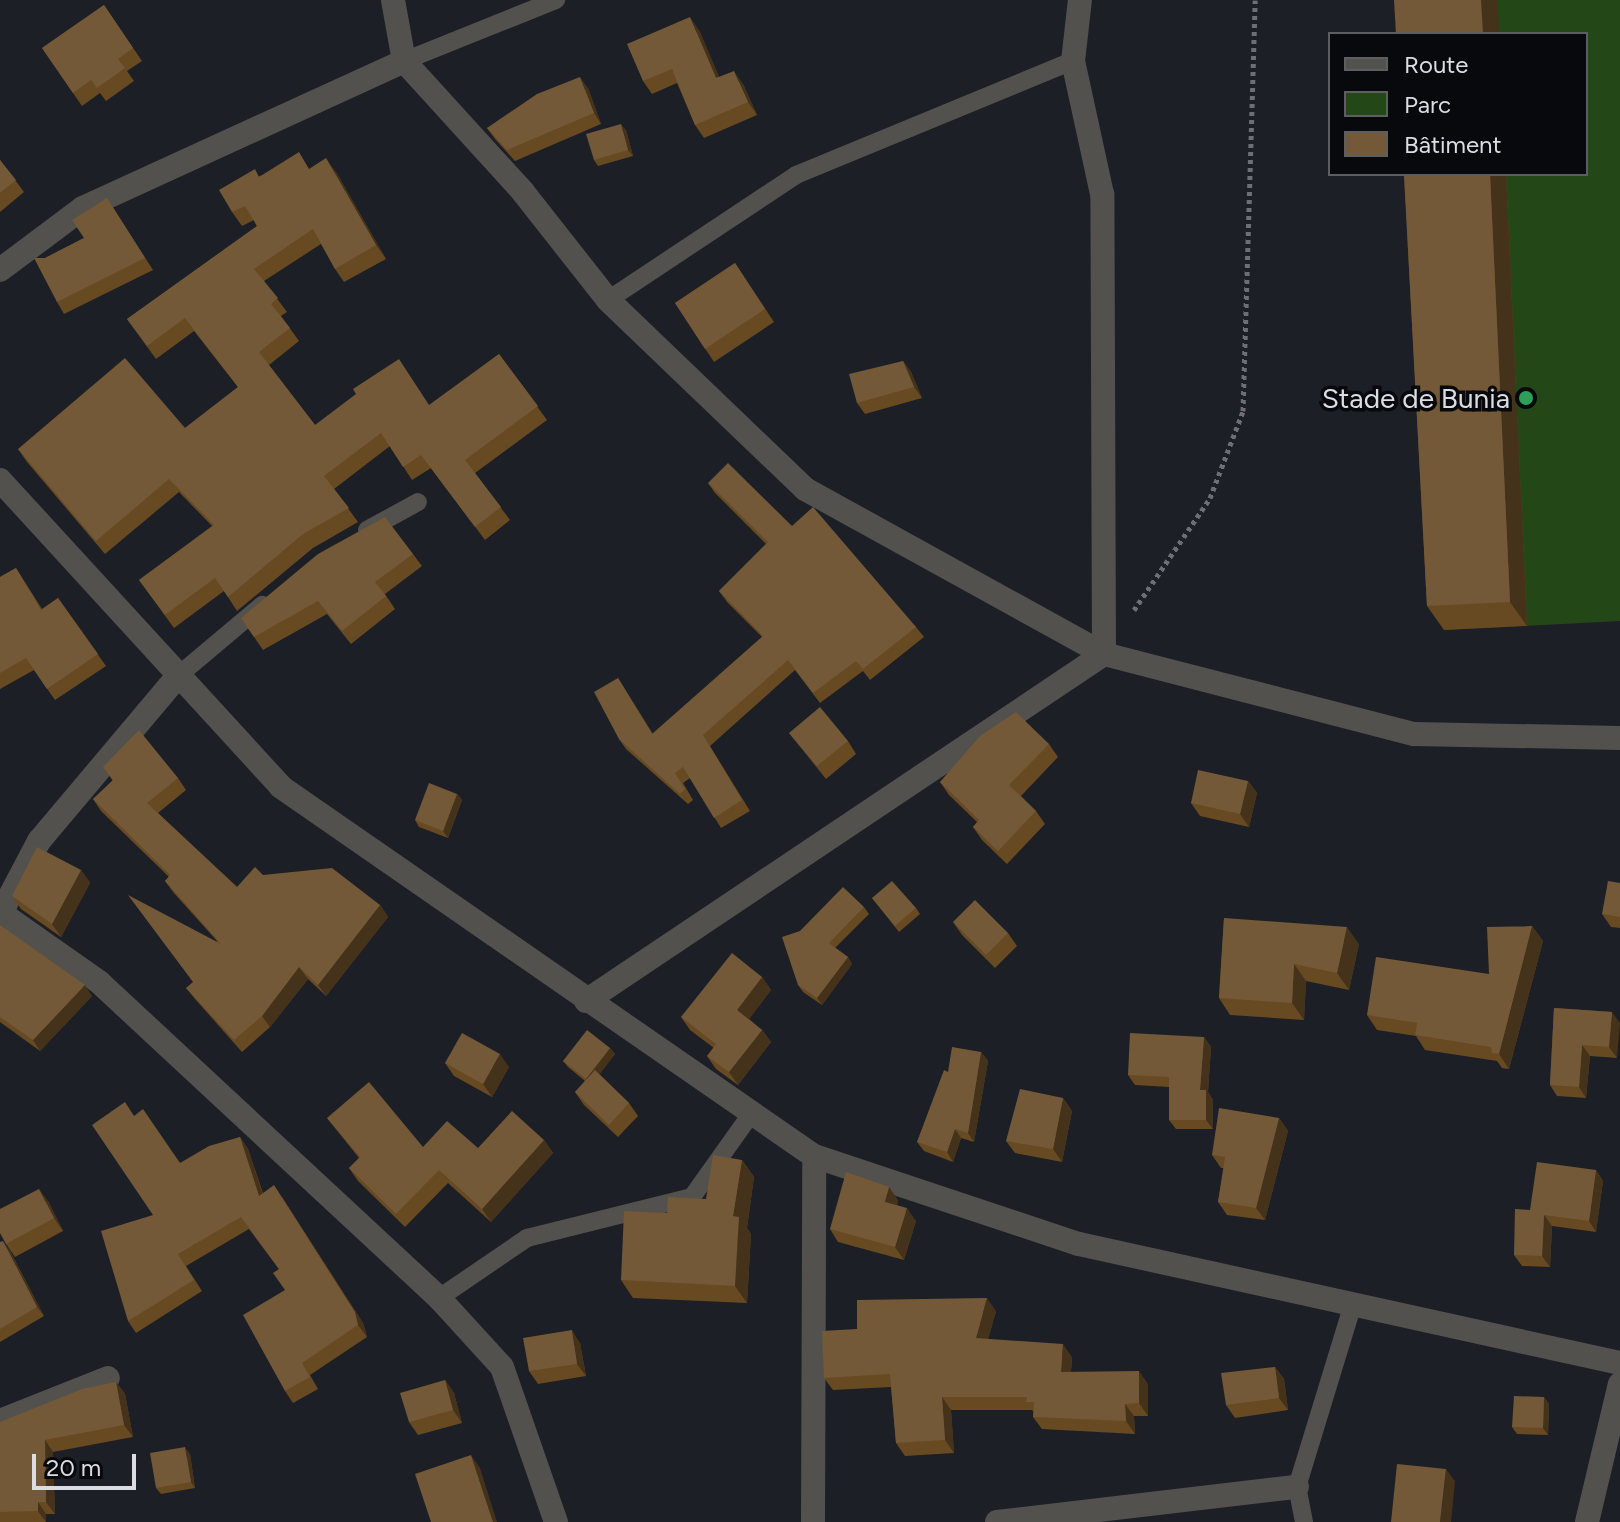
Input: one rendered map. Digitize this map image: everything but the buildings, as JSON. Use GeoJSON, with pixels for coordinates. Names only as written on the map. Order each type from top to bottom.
{"type":"FeatureCollection","features":[{"type":"Feature","properties":{"kind":"street"},"geometry":{"type":"LineString","coordinates":[[393,0],[404,61],[523,192],[608,300],[805,489],[1104,654],[1414,734],[1620,738]]}},
{"type":"Feature","properties":{"kind":"street"},"geometry":{"type":"LineString","coordinates":[[1080,0],[1073,61],[1102,194],[1104,654]]}},
{"type":"Feature","properties":{"kind":"street"},"geometry":{"type":"LineString","coordinates":[[0,270],[83,208],[404,61]]}},
{"type":"Feature","properties":{"kind":"street"},"geometry":{"type":"LineString","coordinates":[[0,480],[281,787],[814,1156],[1079,1244],[1620,1363]]}},
{"type":"Feature","properties":{"kind":"street"},"geometry":{"type":"LineString","coordinates":[[586,1001],[1104,654]]}},
{"type":"Feature","properties":{"kind":"street"},"geometry":{"type":"LineString","coordinates":[[179,675],[39,841],[0,913],[99,982],[439,1298],[502,1367],[556,1522]]}},
{"type":"Feature","properties":{"kind":"street"},"geometry":{"type":"LineString","coordinates":[[813,1522],[814,1156]]}},
{"type":"Feature","properties":{"kind":"street"},"geometry":{"type":"LineString","coordinates":[[0,1421],[108,1378]]}},
{"type":"Feature","properties":{"kind":"street"},"geometry":{"type":"LineString","coordinates":[[1587,1522],[1620,1384]]}},
{"type":"Feature","properties":{"kind":"street"},"geometry":{"type":"LineString","coordinates":[[997,1522],[1048,1519],[1297,1487]]}},
{"type":"Feature","properties":{"kind":"lane"},"geometry":{"type":"LineString","coordinates":[[404,61],[556,0]]}},
{"type":"Feature","properties":{"kind":"lane"},"geometry":{"type":"LineString","coordinates":[[608,300],[796,175],[1073,61]]}},
{"type":"Feature","properties":{"kind":"lane"},"geometry":{"type":"LineString","coordinates":[[345,543],[418,502]]}},
{"type":"Feature","properties":{"kind":"lane"},"geometry":{"type":"LineString","coordinates":[[179,675],[273,596]]}},
{"type":"Feature","properties":{"kind":"lane"},"geometry":{"type":"LineString","coordinates":[[439,1298],[527,1238],[692,1197],[751,1114]]}},
{"type":"Feature","properties":{"kind":"lane"},"geometry":{"type":"LineString","coordinates":[[1304,1522],[1297,1487],[1353,1304]]}},
{"type":"Feature","properties":{"kind":"path"},"geometry":{"type":"LineString","coordinates":[[1104,654],[1210,498],[1243,411],[1255,0]]}},
{"type":"Feature","properties":{"kind":"green space","name":"Stade de Bunia"},"geometry":{"type":"Polygon","coordinates":[[[1410,0],[1620,0],[1620,621],[1444,630],[1420,176],[1588,176],[1588,32],[1412,32],[1410,0]]]}},
{"type":"Feature","properties":{"kind":"place","name":"Stade de Bunia"},"geometry":{"type":"Point","coordinates":[1526,398]}}]}
